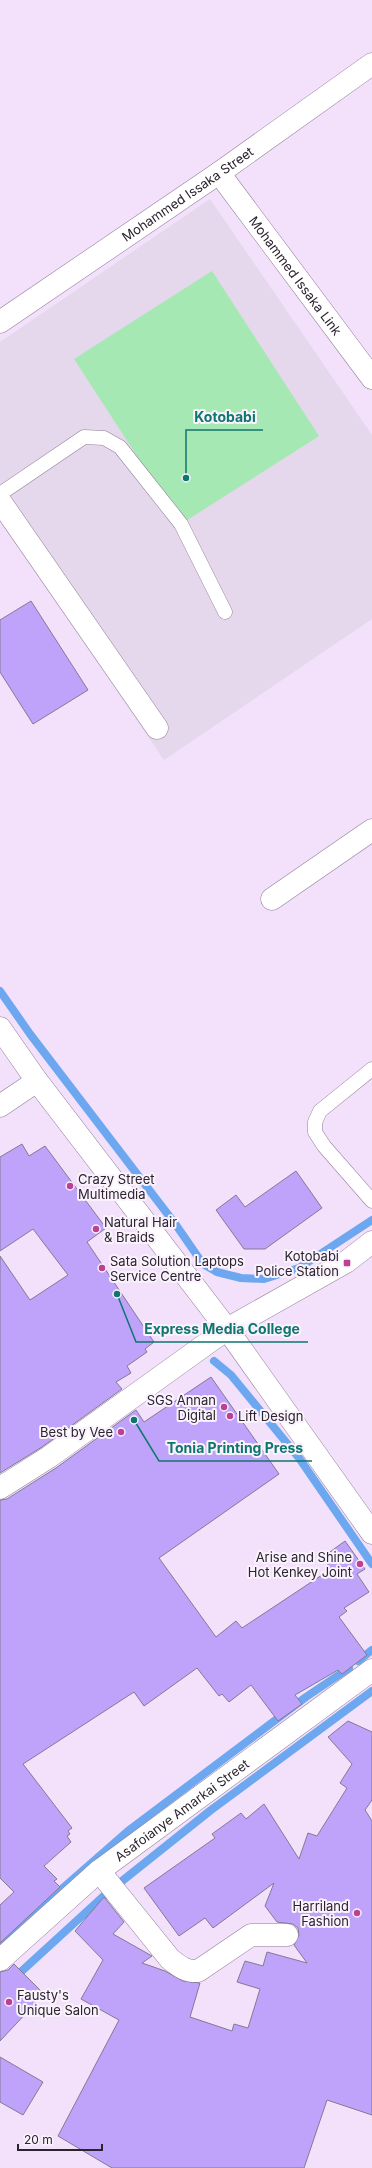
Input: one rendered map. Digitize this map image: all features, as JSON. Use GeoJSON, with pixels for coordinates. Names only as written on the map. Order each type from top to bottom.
{"type":"FeatureCollection","features":[{"type":"Feature","properties":{"kind":"street","name":"Mohammed Issaka Street"},"geometry":{"type":"LineString","coordinates":[[0,322],[219,172],[372,64]]}},
{"type":"Feature","properties":{"kind":"street","name":"Mohammed Issaka Link"},"geometry":{"type":"LineString","coordinates":[[219,172],[372,378]]}},
{"type":"Feature","properties":{"kind":"street"},"geometry":{"type":"LineString","coordinates":[[0,501],[157,728]]}},
{"type":"Feature","properties":{"kind":"street"},"geometry":{"type":"LineString","coordinates":[[272,899],[372,830]]}},
{"type":"Feature","properties":{"kind":"street"},"geometry":{"type":"LineString","coordinates":[[0,1028],[37,1080],[227,1329],[372,1533]]}},
{"type":"Feature","properties":{"kind":"street"},"geometry":{"type":"LineString","coordinates":[[0,1106],[37,1080]]}},
{"type":"Feature","properties":{"kind":"street"},"geometry":{"type":"LineString","coordinates":[[0,1488],[56,1452],[227,1329],[346,1262],[372,1242]]}},
{"type":"Feature","properties":{"kind":"street","name":"Asafoianye Amarkai Street"},"geometry":{"type":"LineString","coordinates":[[0,1960],[99,1871],[372,1670]]}},
{"type":"Feature","properties":{"kind":"street"},"geometry":{"type":"LineString","coordinates":[[99,1871],[170,1959],[190,1972],[198,1971],[250,1935],[287,1935]]}},
{"type":"Feature","properties":{"kind":"lane"},"geometry":{"type":"LineString","coordinates":[[0,494],[84,437],[104,438],[120,447],[180,524],[225,612]]}},
{"type":"Feature","properties":{"kind":"lane"},"geometry":{"type":"LineString","coordinates":[[372,1069],[320,1111],[315,1122],[315,1132],[324,1146],[372,1201]]}},
{"type":"Feature","properties":{"kind":"shaded area"},"geometry":{"type":"Polygon","coordinates":[[[210,199],[372,435],[372,619],[164,760],[0,521],[0,342],[210,199]]]}},
{"type":"Feature","properties":{"kind":"green space"},"geometry":{"type":"Polygon","coordinates":[[[212,271],[319,436],[181,524],[74,359],[212,271]]]}},
{"type":"Feature","properties":{"kind":"building"},"geometry":{"type":"Polygon","coordinates":[[[31,601],[88,690],[33,724],[0,672],[0,620],[31,601]]]}},
{"type":"Feature","properties":{"kind":"building"},"geometry":{"type":"Polygon","coordinates":[[[22,1144],[29,1156],[45,1146],[106,1228],[87,1242],[154,1342],[145,1349],[147,1352],[127,1366],[131,1373],[116,1382],[122,1389],[42,1447],[0,1473],[0,1256],[30,1300],[68,1275],[33,1229],[0,1251],[0,1157],[22,1144]]]}},
{"type":"Feature","properties":{"kind":"building"},"geometry":{"type":"Polygon","coordinates":[[[296,1171],[322,1208],[265,1249],[244,1249],[216,1210],[236,1195],[245,1207],[296,1171]]]}},
{"type":"Feature","properties":{"kind":"building"},"geometry":{"type":"Polygon","coordinates":[[[211,1377],[279,1474],[159,1558],[216,1637],[236,1621],[242,1628],[331,1569],[323,1557],[345,1541],[365,1569],[357,1574],[369,1592],[344,1608],[347,1611],[339,1617],[367,1655],[342,1674],[338,1670],[295,1695],[302,1704],[278,1721],[251,1685],[229,1702],[222,1694],[219,1696],[197,1668],[144,1706],[134,1692],[23,1764],[72,1828],[68,1831],[70,1834],[67,1836],[71,1842],[44,1866],[57,1879],[54,1881],[60,1887],[0,1943],[0,1905],[14,1892],[0,1878],[0,1500],[7,1499],[56,1468],[136,1410],[144,1422],[211,1377]]]}},
{"type":"Feature","properties":{"kind":"building"},"geometry":{"type":"Polygon","coordinates":[[[348,1721],[372,1732],[372,1800],[365,1810],[372,1821],[372,2115],[327,2100],[304,2168],[112,2168],[58,2136],[119,2020],[81,1999],[103,1960],[75,1931],[104,1897],[124,1922],[113,1934],[152,1956],[142,1963],[165,1971],[183,1981],[200,1983],[190,2017],[232,2031],[234,2024],[248,2028],[260,1989],[237,1982],[245,1961],[263,1966],[267,1952],[307,1963],[294,1945],[299,1935],[298,1928],[293,1924],[277,1922],[265,1906],[274,1883],[213,1928],[205,1918],[179,1936],[144,1888],[215,1838],[212,1834],[241,1813],[246,1819],[264,1804],[299,1859],[308,1833],[317,1836],[347,1788],[340,1783],[352,1764],[328,1737],[348,1721]]]}},
{"type":"Feature","properties":{"kind":"building"},"geometry":{"type":"Polygon","coordinates":[[[14,1964],[44,1994],[0,2041],[0,1972],[8,1970],[14,1964]]]}},
{"type":"Feature","properties":{"kind":"building"},"geometry":{"type":"Polygon","coordinates":[[[0,2057],[43,2082],[23,2115],[0,2102],[0,2057]]]}},
{"type":"Feature","properties":{"kind":"waterway"},"geometry":{"type":"LineString","coordinates":[[0,991],[30,1034],[176,1225],[203,1264],[217,1272],[241,1278],[264,1279],[299,1268],[372,1220]]}},
{"type":"Feature","properties":{"kind":"waterway"},"geometry":{"type":"LineString","coordinates":[[214,1361],[231,1375],[299,1458],[372,1564]]}},
{"type":"Feature","properties":{"kind":"waterway"},"geometry":{"type":"LineString","coordinates":[[358,1661],[372,1650]]}},
{"type":"Feature","properties":{"kind":"waterway"},"geometry":{"type":"LineString","coordinates":[[0,1943],[128,1831],[306,1697],[349,1668]]}},
{"type":"Feature","properties":{"kind":"waterway"},"geometry":{"type":"LineString","coordinates":[[0,1991],[107,1893],[211,1810],[372,1691]]}},
{"type":"Feature","properties":{"kind":"place","name":"Kotobabi"},"geometry":{"type":"Point","coordinates":[186,478]}},
{"type":"Feature","properties":{"kind":"place","name":"Crazy Street Multimedia"},"geometry":{"type":"Point","coordinates":[70,1186]}},
{"type":"Feature","properties":{"kind":"place","name":"Natural Hair & Braids"},"geometry":{"type":"Point","coordinates":[96,1229]}},
{"type":"Feature","properties":{"kind":"place","name":"Kotobabi Police Station"},"geometry":{"type":"Point","coordinates":[347,1263]}},
{"type":"Feature","properties":{"kind":"place","name":"Sata Solution Laptops Service Centre"},"geometry":{"type":"Point","coordinates":[102,1268]}},
{"type":"Feature","properties":{"kind":"place","name":"Express Media College"},"geometry":{"type":"Point","coordinates":[117,1294]}},
{"type":"Feature","properties":{"kind":"place","name":"SGS Annan Digital"},"geometry":{"type":"Point","coordinates":[224,1407]}},
{"type":"Feature","properties":{"kind":"place","name":"Lift Design"},"geometry":{"type":"Point","coordinates":[230,1416]}},
{"type":"Feature","properties":{"kind":"place","name":"Tonia Printing Press"},"geometry":{"type":"Point","coordinates":[134,1420]}},
{"type":"Feature","properties":{"kind":"place","name":"Best by Vee"},"geometry":{"type":"Point","coordinates":[121,1432]}},
{"type":"Feature","properties":{"kind":"place","name":"Arise and Shine Hot Kenkey Joint"},"geometry":{"type":"Point","coordinates":[360,1564]}},
{"type":"Feature","properties":{"kind":"place","name":"Harriland Fashion"},"geometry":{"type":"Point","coordinates":[357,1913]}},
{"type":"Feature","properties":{"kind":"place","name":"Fausty's Unique Salon"},"geometry":{"type":"Point","coordinates":[9,2002]}}]}
